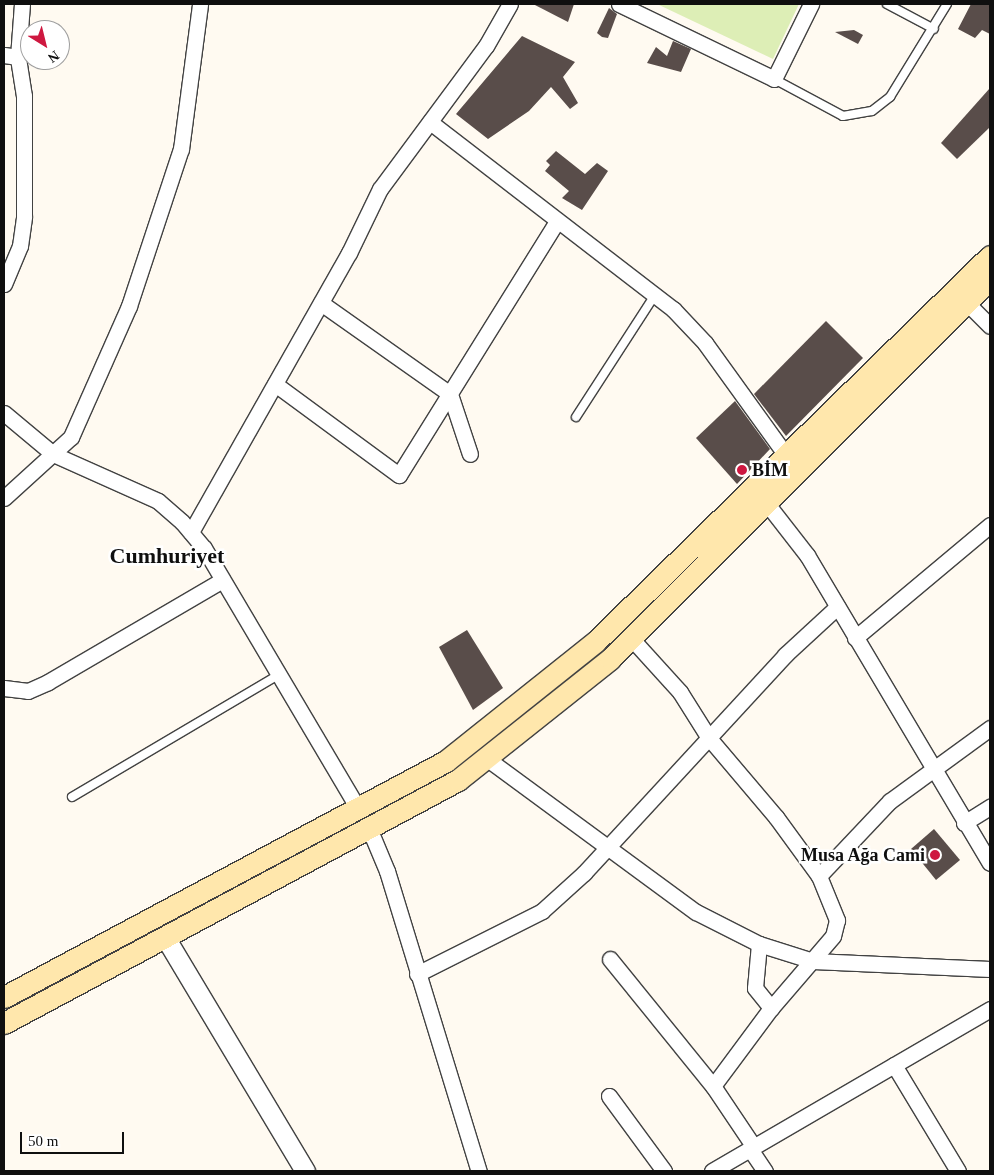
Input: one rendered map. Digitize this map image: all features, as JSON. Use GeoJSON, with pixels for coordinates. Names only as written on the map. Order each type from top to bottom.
{"type":"FeatureCollection","features":[{"type":"Feature","properties":{"kind":"main road"},"geometry":{"type":"LineString","coordinates":[[4,1023],[458,780],[631,638],[768,504],[960,296],[990,256]]}},
{"type":"Feature","properties":{"kind":"main road"},"geometry":{"type":"LineString","coordinates":[[4,997],[446,761],[595,642],[785,454],[960,296],[990,279]]}},
{"type":"Feature","properties":{"kind":"street"},"geometry":{"type":"LineString","coordinates":[[4,284],[20,246],[24,216],[24,96],[11,56],[22,4]]}},
{"type":"Feature","properties":{"kind":"street"},"geometry":{"type":"LineString","coordinates":[[4,498],[53,454],[76,427],[147,256],[181,149],[200,4]]}},
{"type":"Feature","properties":{"kind":"street"},"geometry":{"type":"LineString","coordinates":[[618,4],[645,9],[774,78],[811,4]]}},
{"type":"Feature","properties":{"kind":"street"},"geometry":{"type":"LineString","coordinates":[[191,532],[321,303],[380,189],[486,46],[506,5]]}},
{"type":"Feature","properties":{"kind":"street"},"geometry":{"type":"LineString","coordinates":[[430,122],[556,223],[655,295],[705,343],[785,454]]}},
{"type":"Feature","properties":{"kind":"street"},"geometry":{"type":"LineString","coordinates":[[275,384],[399,475],[556,223]]}},
{"type":"Feature","properties":{"kind":"street"},"geometry":{"type":"LineString","coordinates":[[960,296],[990,326]]}},
{"type":"Feature","properties":{"kind":"street"},"geometry":{"type":"LineString","coordinates":[[321,303],[450,394],[470,454]]}},
{"type":"Feature","properties":{"kind":"street"},"geometry":{"type":"LineString","coordinates":[[4,413],[53,454],[158,501],[191,532],[358,808]]}},
{"type":"Feature","properties":{"kind":"street"},"geometry":{"type":"LineString","coordinates":[[752,486],[768,504],[838,607],[931,769],[990,863]]}},
{"type":"Feature","properties":{"kind":"street"},"geometry":{"type":"LineString","coordinates":[[855,638],[990,525]]}},
{"type":"Feature","properties":{"kind":"street"},"geometry":{"type":"LineString","coordinates":[[4,688],[28,691],[48,682],[221,581]]}},
{"type":"Feature","properties":{"kind":"street"},"geometry":{"type":"LineString","coordinates":[[417,974],[542,911],[606,848],[785,655],[838,607]]}},
{"type":"Feature","properties":{"kind":"street"},"geometry":{"type":"LineString","coordinates":[[631,638],[680,692],[710,738],[819,876],[837,920],[833,936],[770,1008],[713,1086]]}},
{"type":"Feature","properties":{"kind":"street"},"geometry":{"type":"LineString","coordinates":[[819,876],[873,816],[931,769],[990,728]]}},
{"type":"Feature","properties":{"kind":"street"},"geometry":{"type":"LineString","coordinates":[[486,758],[606,848],[696,912],[759,944],[813,960],[990,969]]}},
{"type":"Feature","properties":{"kind":"street"},"geometry":{"type":"LineString","coordinates":[[964,823],[990,807]]}},
{"type":"Feature","properties":{"kind":"street"},"geometry":{"type":"LineString","coordinates":[[369,828],[387,871],[417,974],[479,1171]]}},
{"type":"Feature","properties":{"kind":"street"},"geometry":{"type":"LineString","coordinates":[[165,937],[305,1171]]}},
{"type":"Feature","properties":{"kind":"street"},"geometry":{"type":"LineString","coordinates":[[759,944],[756,988],[770,1008]]}},
{"type":"Feature","properties":{"kind":"street"},"geometry":{"type":"LineString","coordinates":[[610,959],[713,1086],[765,1171]]}},
{"type":"Feature","properties":{"kind":"street"},"geometry":{"type":"LineString","coordinates":[[712,1171],[990,1009]]}},
{"type":"Feature","properties":{"kind":"street"},"geometry":{"type":"LineString","coordinates":[[894,1065],[958,1171]]}},
{"type":"Feature","properties":{"kind":"street"},"geometry":{"type":"LineString","coordinates":[[609,1096],[664,1171]]}},
{"type":"Feature","properties":{"kind":"lane"},"geometry":{"type":"LineString","coordinates":[[888,4],[934,28]]}},
{"type":"Feature","properties":{"kind":"lane"},"geometry":{"type":"LineString","coordinates":[[774,78],[843,116],[865,114],[890,97],[947,4]]}},
{"type":"Feature","properties":{"kind":"lane"},"geometry":{"type":"LineString","coordinates":[[576,417],[655,295]]}},
{"type":"Feature","properties":{"kind":"lane"},"geometry":{"type":"LineString","coordinates":[[72,797],[277,676]]}},
{"type":"Feature","properties":{"kind":"green space"},"geometry":{"type":"Polygon","coordinates":[[[657,4],[799,4],[773,59],[657,4]]]}},
{"type":"Feature","properties":{"kind":"building"},"geometry":{"type":"Polygon","coordinates":[[[533,4],[574,4],[568,22],[533,4]]]}},
{"type":"Feature","properties":{"kind":"building"},"geometry":{"type":"Polygon","coordinates":[[[971,4],[990,4],[990,34],[982,30],[975,38],[958,29],[971,4]]]}},
{"type":"Feature","properties":{"kind":"building"},"geometry":{"type":"Polygon","coordinates":[[[609,8],[617,14],[608,38],[602,37],[597,33],[609,8]]]}},
{"type":"Feature","properties":{"kind":"building"},"geometry":{"type":"Polygon","coordinates":[[[854,30],[863,35],[858,44],[835,32],[854,30]]]}},
{"type":"Feature","properties":{"kind":"building"},"geometry":{"type":"Polygon","coordinates":[[[522,36],[575,62],[563,77],[578,103],[570,109],[551,87],[529,111],[488,139],[456,114],[522,36]]]}},
{"type":"Feature","properties":{"kind":"building"},"geometry":{"type":"Polygon","coordinates":[[[673,41],[691,49],[681,72],[647,63],[656,47],[667,56],[673,41]]]}},
{"type":"Feature","properties":{"kind":"building"},"geometry":{"type":"Polygon","coordinates":[[[990,88],[990,127],[957,159],[941,143],[990,88]]]}},
{"type":"Feature","properties":{"kind":"building"},"geometry":{"type":"Polygon","coordinates":[[[556,151],[585,174],[597,163],[608,171],[582,210],[562,198],[569,191],[545,171],[550,165],[546,161],[556,151]]]}},
{"type":"Feature","properties":{"kind":"building"},"geometry":{"type":"Polygon","coordinates":[[[826,321],[863,358],[786,436],[754,394],[826,321]]]}},
{"type":"Feature","properties":{"kind":"building"},"geometry":{"type":"Polygon","coordinates":[[[735,401],[770,449],[737,484],[696,438],[735,401]]]}},
{"type":"Feature","properties":{"kind":"building"},"geometry":{"type":"Polygon","coordinates":[[[467,630],[503,688],[473,710],[439,647],[467,630]]]}},
{"type":"Feature","properties":{"kind":"building","name":"Musa Ağa Cami"},"geometry":{"type":"Polygon","coordinates":[[[934,829],[960,860],[936,880],[911,849],[934,829]]]}},
{"type":"Feature","properties":{"kind":"place","name":"BİM"},"geometry":{"type":"Point","coordinates":[742,470]}},
{"type":"Feature","properties":{"kind":"place","name":"Musa Ağa Cami"},"geometry":{"type":"Point","coordinates":[935,855]}},
{"type":"Feature","properties":{"kind":"district","name":"Cumhuriyet"},"geometry":{"type":"Point","coordinates":[167,556]}}]}
